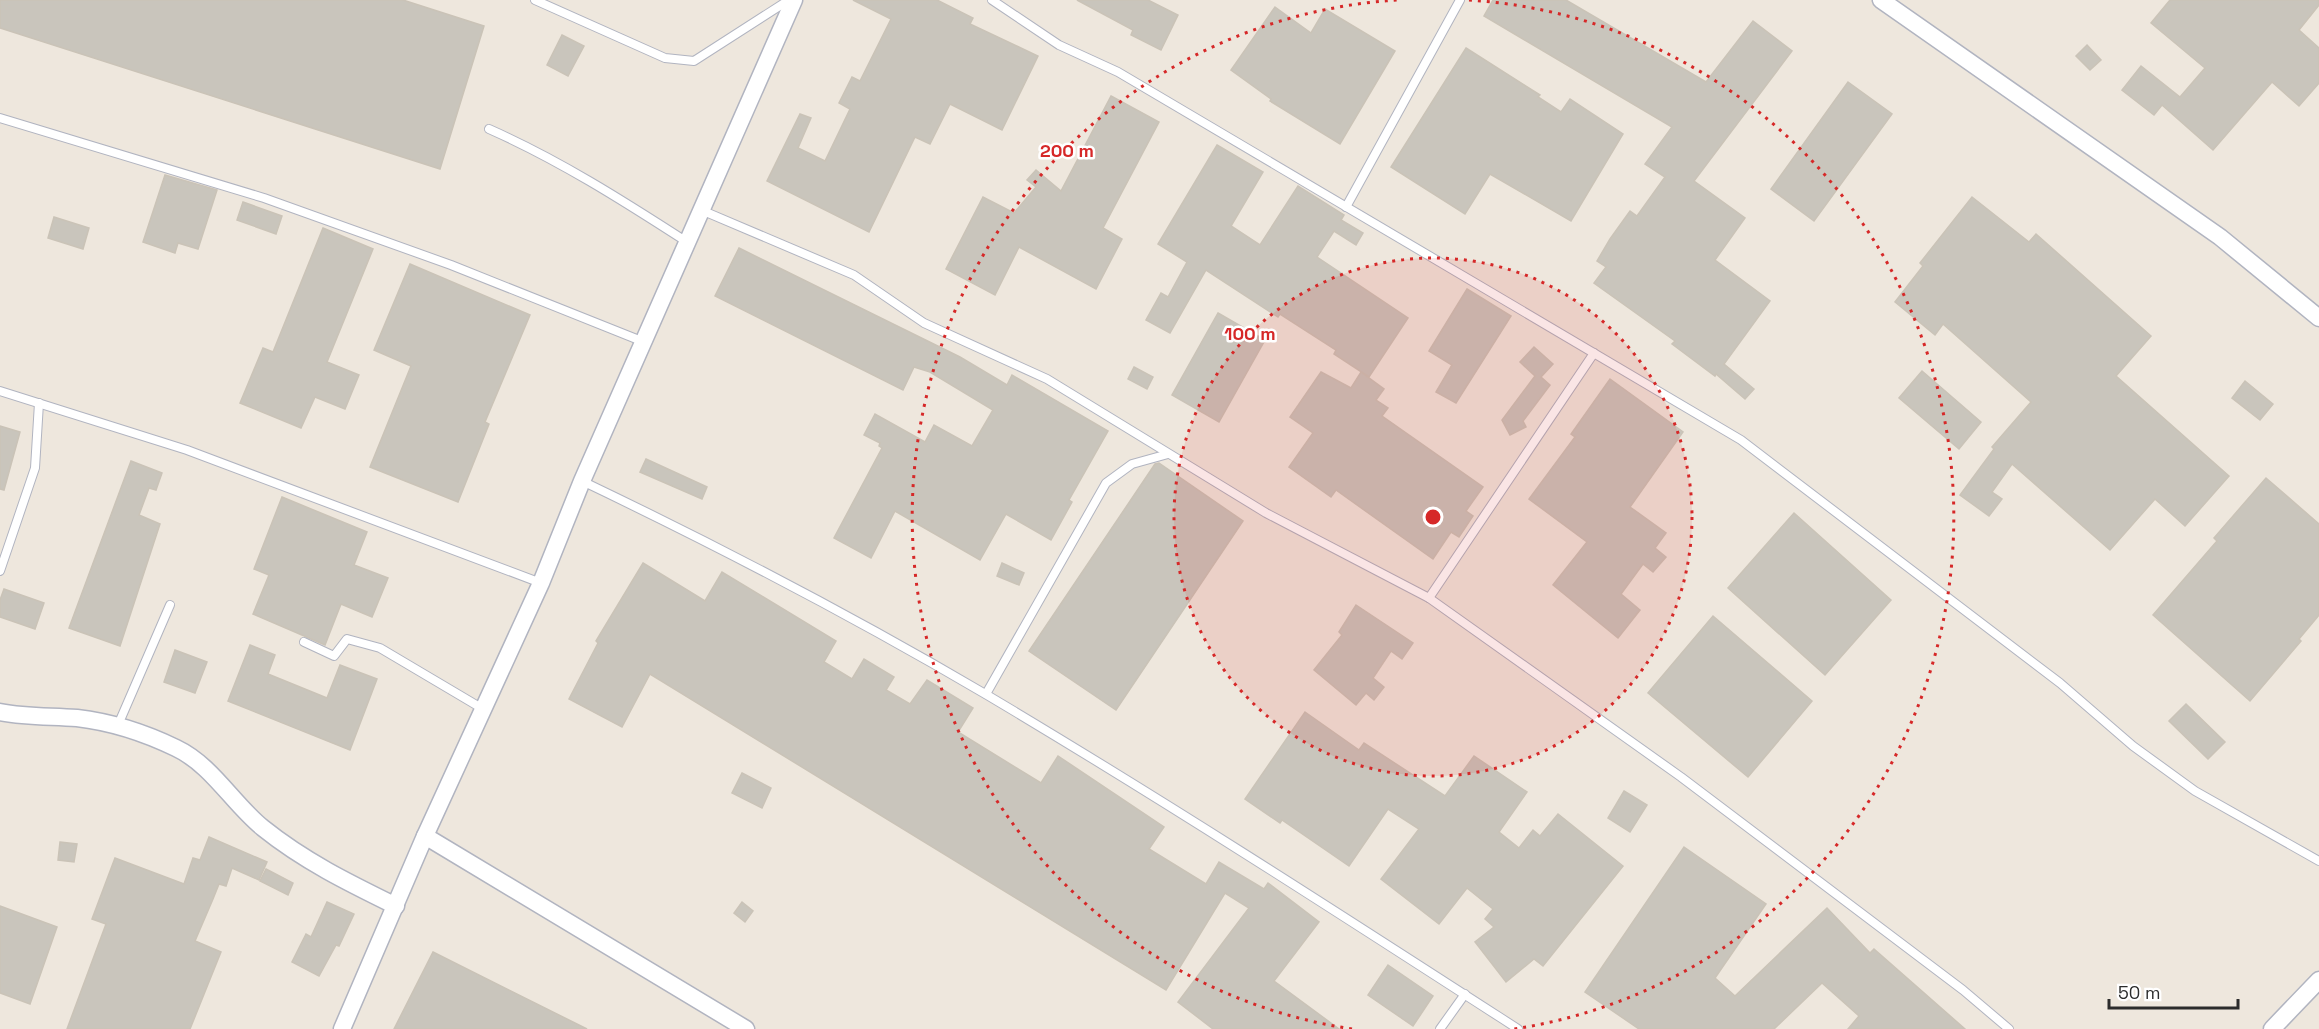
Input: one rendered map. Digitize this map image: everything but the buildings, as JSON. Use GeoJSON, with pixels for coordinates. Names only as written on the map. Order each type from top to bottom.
{"type":"FeatureCollection","features":[{"type":"Feature","properties":{"kind":"street"},"geometry":{"type":"LineString","coordinates":[[342,1029],[425,836],[541,583],[582,481],[794,0]]}},
{"type":"Feature","properties":{"kind":"street"},"geometry":{"type":"LineString","coordinates":[[1881,0],[2220,237],[2319,318]]}},
{"type":"Feature","properties":{"kind":"street"},"geometry":{"type":"LineString","coordinates":[[0,712],[21,716],[76,718],[118,725],[178,749],[216,779],[261,826],[306,860],[396,906]]}},
{"type":"Feature","properties":{"kind":"street"},"geometry":{"type":"LineString","coordinates":[[425,836],[746,1029]]}},
{"type":"Feature","properties":{"kind":"street"},"geometry":{"type":"LineString","coordinates":[[2272,1029],[2319,980]]}},
{"type":"Feature","properties":{"kind":"lane"},"geometry":{"type":"LineString","coordinates":[[536,0],[665,58],[694,61],[789,0]]}},
{"type":"Feature","properties":{"kind":"lane"},"geometry":{"type":"LineString","coordinates":[[992,0],[1059,45],[1118,72],[1741,441],[2060,683],[2133,746],[2195,792],[2319,861]]}},
{"type":"Feature","properties":{"kind":"lane"},"geometry":{"type":"LineString","coordinates":[[1346,207],[1460,0]]}},
{"type":"Feature","properties":{"kind":"lane"},"geometry":{"type":"LineString","coordinates":[[0,118],[264,198],[451,265],[644,342]]}},
{"type":"Feature","properties":{"kind":"lane"},"geometry":{"type":"LineString","coordinates":[[489,129],[538,151],[594,181],[687,242]]}},
{"type":"Feature","properties":{"kind":"lane"},"geometry":{"type":"LineString","coordinates":[[701,210],[854,275],[924,323],[1047,379],[1266,513],[1429,598],[1681,777],[1963,990],[2009,1029]]}},
{"type":"Feature","properties":{"kind":"lane"},"geometry":{"type":"LineString","coordinates":[[1429,598],[1594,353]]}},
{"type":"Feature","properties":{"kind":"lane"},"geometry":{"type":"LineString","coordinates":[[0,391],[187,450],[541,583]]}},
{"type":"Feature","properties":{"kind":"lane"},"geometry":{"type":"LineString","coordinates":[[0,571],[35,468],[39,403]]}},
{"type":"Feature","properties":{"kind":"lane"},"geometry":{"type":"LineString","coordinates":[[986,694],[1106,483],[1132,465],[1168,454]]}},
{"type":"Feature","properties":{"kind":"lane"},"geometry":{"type":"LineString","coordinates":[[582,481],[717,546],[986,694],[1280,875],[1518,1029]]}},
{"type":"Feature","properties":{"kind":"lane"},"geometry":{"type":"LineString","coordinates":[[118,725],[170,604]]}},
{"type":"Feature","properties":{"kind":"lane"},"geometry":{"type":"LineString","coordinates":[[304,642],[334,656],[347,639],[380,648],[483,709]]}},
{"type":"Feature","properties":{"kind":"lane"},"geometry":{"type":"LineString","coordinates":[[1440,1029],[1465,994]]}}]}
